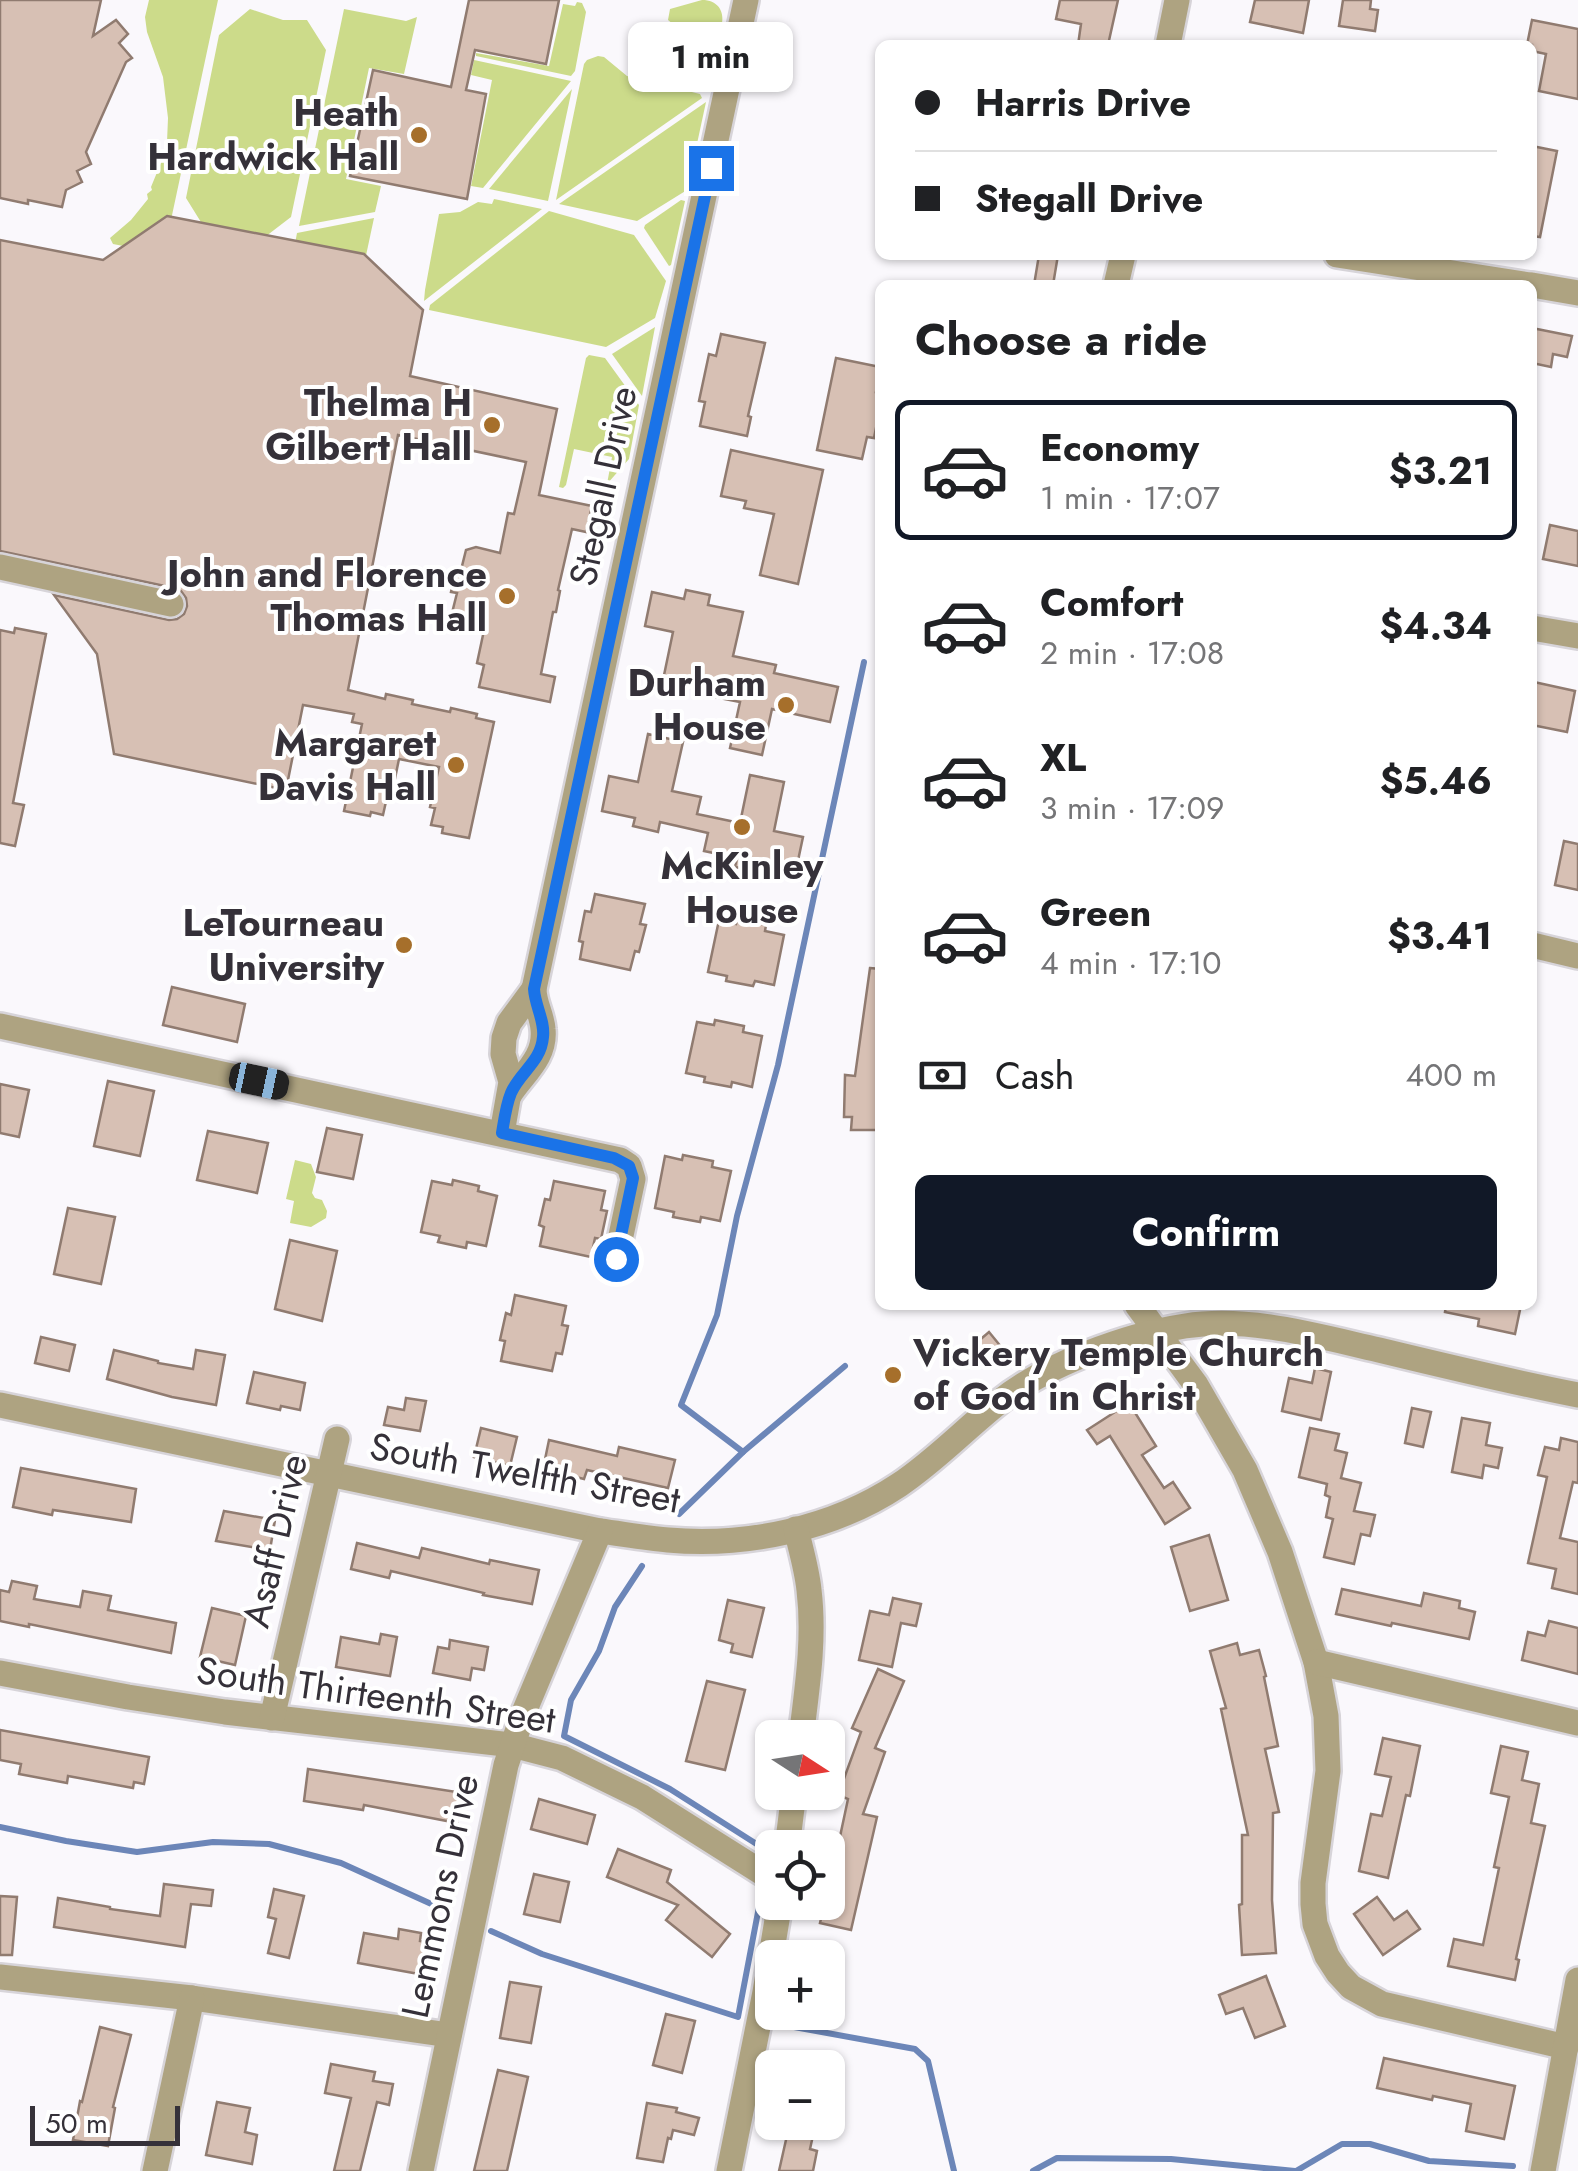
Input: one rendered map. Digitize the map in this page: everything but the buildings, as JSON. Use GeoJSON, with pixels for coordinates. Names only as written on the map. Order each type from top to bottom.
{"type":"FeatureCollection","features":[{"type":"Feature","properties":{"kind":"street","name":"Stegall Drive"},"geometry":{"type":"LineString","coordinates":[[510,1094],[536,1060],[543,1039],[534,989],[746,0]]}},
{"type":"Feature","properties":{"kind":"street"},"geometry":{"type":"LineString","coordinates":[[1169,40],[1177,0]]}},
{"type":"Feature","properties":{"kind":"street"},"geometry":{"type":"LineString","coordinates":[[1369,260],[1499,280]]}},
{"type":"Feature","properties":{"kind":"street"},"geometry":{"type":"LineString","coordinates":[[1537,286],[1578,292]]}},
{"type":"Feature","properties":{"kind":"street"},"geometry":{"type":"LineString","coordinates":[[0,567],[171,604]]}},
{"type":"Feature","properties":{"kind":"street"},"geometry":{"type":"LineString","coordinates":[[1537,629],[1578,636]]}},
{"type":"Feature","properties":{"kind":"street"},"geometry":{"type":"LineString","coordinates":[[1537,946],[1578,956]]}},
{"type":"Feature","properties":{"kind":"street","name":"Stegall Drive"},"geometry":{"type":"LineString","coordinates":[[502,1133],[511,1082],[503,1054],[504,1038],[509,1022],[534,989]]}},
{"type":"Feature","properties":{"kind":"street"},"geometry":{"type":"LineString","coordinates":[[0,1026],[614,1158],[629,1166],[633,1178],[616,1259]]}},
{"type":"Feature","properties":{"kind":"street"},"geometry":{"type":"LineString","coordinates":[[1140,1310],[1196,1385],[1251,1482],[1280,1552],[1316,1662],[1326,1716],[1328,1771],[1313,1904],[1320,1940],[1338,1974],[1382,2004],[1566,2046]]}},
{"type":"Feature","properties":{"kind":"street","name":"South Twelfth Street"},"geometry":{"type":"LineString","coordinates":[[0,1405],[600,1532],[710,1542],[796,1530],[851,1511],[898,1486],[1000,1400],[1033,1380],[1083,1355],[1188,1325],[1292,1330],[1578,1395]]}},
{"type":"Feature","properties":{"kind":"street","name":"Asaff Drive"},"geometry":{"type":"LineString","coordinates":[[272,1718],[337,1440]]}},
{"type":"Feature","properties":{"kind":"street"},"geometry":{"type":"LineString","coordinates":[[796,1530],[811,1608],[810,1668],[803,1720]]}},
{"type":"Feature","properties":{"kind":"street","name":"Lemmons Drive"},"geometry":{"type":"LineString","coordinates":[[420,2171],[512,1745],[600,1532]]}},
{"type":"Feature","properties":{"kind":"street"},"geometry":{"type":"LineString","coordinates":[[1316,1662],[1578,1723]]}},
{"type":"Feature","properties":{"kind":"street","name":"South Thirteenth Street"},"geometry":{"type":"LineString","coordinates":[[0,1673],[272,1718],[512,1745],[562,1758],[610,1780],[755,1868]]}},
{"type":"Feature","properties":{"kind":"street"},"geometry":{"type":"LineString","coordinates":[[729,2171],[777,1920]]}},
{"type":"Feature","properties":{"kind":"street"},"geometry":{"type":"LineString","coordinates":[[0,1977],[192,1998],[449,2035]]}},
{"type":"Feature","properties":{"kind":"street"},"geometry":{"type":"LineString","coordinates":[[1543,2171],[1578,1980]]}},
{"type":"Feature","properties":{"kind":"street"},"geometry":{"type":"LineString","coordinates":[[155,2171],[192,1998]]}},
{"type":"Feature","properties":{"kind":"green space"},"geometry":{"type":"Polygon","coordinates":[[[149,0],[218,0],[165,248],[159,253],[113,244],[110,238],[148,199],[165,153],[171,149],[167,142],[163,77],[147,32],[149,0]]]}},
{"type":"Feature","properties":{"kind":"green space"},"geometry":{"type":"Polygon","coordinates":[[[702,0],[713,2],[722,16],[718,33],[704,42],[691,38],[668,20],[670,9],[702,0]]]}},
{"type":"Feature","properties":{"kind":"green space"},"geometry":{"type":"Polygon","coordinates":[[[582,3],[586,12],[571,76],[476,56],[549,66],[563,4],[575,6],[582,3]]]}},
{"type":"Feature","properties":{"kind":"green space"},"geometry":{"type":"Polygon","coordinates":[[[250,9],[283,20],[307,20],[326,50],[291,217],[261,240],[204,227],[186,198],[219,35],[250,9]]]}},
{"type":"Feature","properties":{"kind":"green space"},"geometry":{"type":"Polygon","coordinates":[[[344,9],[406,21],[417,17],[404,74],[369,68],[346,179],[381,186],[375,212],[299,226],[344,9]]]}},
{"type":"Feature","properties":{"kind":"green space"},"geometry":{"type":"Polygon","coordinates":[[[598,56],[627,76],[700,94],[702,98],[556,200],[584,64],[598,56]]]}},
{"type":"Feature","properties":{"kind":"green space"},"geometry":{"type":"Polygon","coordinates":[[[474,60],[571,81],[483,188],[471,186],[492,80],[471,75],[474,60]]]}},
{"type":"Feature","properties":{"kind":"green space"},"geometry":{"type":"Polygon","coordinates":[[[572,89],[548,201],[489,189],[572,89]]]}},
{"type":"Feature","properties":{"kind":"green space"},"geometry":{"type":"Polygon","coordinates":[[[706,102],[687,190],[637,221],[559,204],[706,102]]]}},
{"type":"Feature","properties":{"kind":"green space"},"geometry":{"type":"Polygon","coordinates":[[[494,199],[542,209],[424,301],[439,214],[460,212],[478,202],[492,204],[494,199]]]}},
{"type":"Feature","properties":{"kind":"green space"},"geometry":{"type":"Polygon","coordinates":[[[681,200],[685,201],[669,266],[644,228],[681,200]]]}},
{"type":"Feature","properties":{"kind":"green space"},"geometry":{"type":"Polygon","coordinates":[[[549,211],[634,235],[666,281],[655,318],[606,347],[429,310],[430,305],[549,211]]]}},
{"type":"Feature","properties":{"kind":"green space"},"geometry":{"type":"Polygon","coordinates":[[[374,218],[358,293],[289,275],[297,233],[374,218]]]}},
{"type":"Feature","properties":{"kind":"green space"},"geometry":{"type":"Polygon","coordinates":[[[655,327],[642,396],[612,354],[655,327]]]}},
{"type":"Feature","properties":{"kind":"green space"},"geometry":{"type":"Polygon","coordinates":[[[589,355],[605,358],[639,405],[629,459],[607,484],[612,457],[574,449],[563,488],[559,487],[589,355]]]}},
{"type":"Feature","properties":{"kind":"green space"},"geometry":{"type":"Polygon","coordinates":[[[295,1160],[311,1164],[316,1177],[312,1193],[322,1200],[327,1211],[326,1218],[311,1227],[290,1223],[294,1201],[286,1199],[295,1160]]]}},
{"type":"Feature","properties":{"kind":"waterway"},"geometry":{"type":"LineString","coordinates":[[679,1514],[743,1452],[681,1405],[717,1315],[737,1216],[778,1065],[864,662]]}},
{"type":"Feature","properties":{"kind":"waterway"},"geometry":{"type":"LineString","coordinates":[[743,1452],[845,1366]]}},
{"type":"Feature","properties":{"kind":"waterway"},"geometry":{"type":"LineString","coordinates":[[642,1566],[615,1607],[599,1651],[571,1700],[564,1736],[670,1789],[755,1843]]}},
{"type":"Feature","properties":{"kind":"waterway"},"geometry":{"type":"LineString","coordinates":[[0,1827],[137,1852],[213,1842],[269,1844],[341,1863],[449,1912]]}},
{"type":"Feature","properties":{"kind":"waterway"},"geometry":{"type":"LineString","coordinates":[[491,1931],[542,1954],[738,2017],[756,1920]]}},
{"type":"Feature","properties":{"kind":"waterway"},"geometry":{"type":"LineString","coordinates":[[810,2030],[915,2049],[928,2061],[954,2171]]}},
{"type":"Feature","properties":{"kind":"waterway"},"geometry":{"type":"LineString","coordinates":[[1296,2171],[1342,2144],[1370,2144],[1429,2161],[1513,2166]]}},
{"type":"Feature","properties":{"kind":"waterway"},"geometry":{"type":"LineString","coordinates":[[1033,2171],[1057,2158],[1171,2159],[1295,2171]]}},
{"type":"Feature","properties":{"kind":"place","name":"Heath Hardwick Hall"},"geometry":{"type":"Point","coordinates":[419,135]}},
{"type":"Feature","properties":{"kind":"place","name":"Thelma H Gilbert Hall"},"geometry":{"type":"Point","coordinates":[492,425]}},
{"type":"Feature","properties":{"kind":"place","name":"John and Florence Thomas Hall"},"geometry":{"type":"Point","coordinates":[507,596]}},
{"type":"Feature","properties":{"kind":"place","name":"Durham House"},"geometry":{"type":"Point","coordinates":[786,705]}},
{"type":"Feature","properties":{"kind":"place","name":"Margaret Davis Hall"},"geometry":{"type":"Point","coordinates":[456,765]}},
{"type":"Feature","properties":{"kind":"place","name":"McKinley House"},"geometry":{"type":"Point","coordinates":[742,827]}},
{"type":"Feature","properties":{"kind":"place","name":"LeTourneau University"},"geometry":{"type":"Point","coordinates":[404,945]}},
{"type":"Feature","properties":{"kind":"place","name":"Vickery Temple Church of God in Christ"},"geometry":{"type":"Point","coordinates":[893,1375]}},
{"type":"Feature","properties":{"kind":"route"},"geometry":{"type":"LineString","coordinates":[[616,1259],[633,1178],[629,1166],[614,1158],[502,1133],[510,1094],[536,1060],[543,1039],[534,989],[711,168]]}}]}
